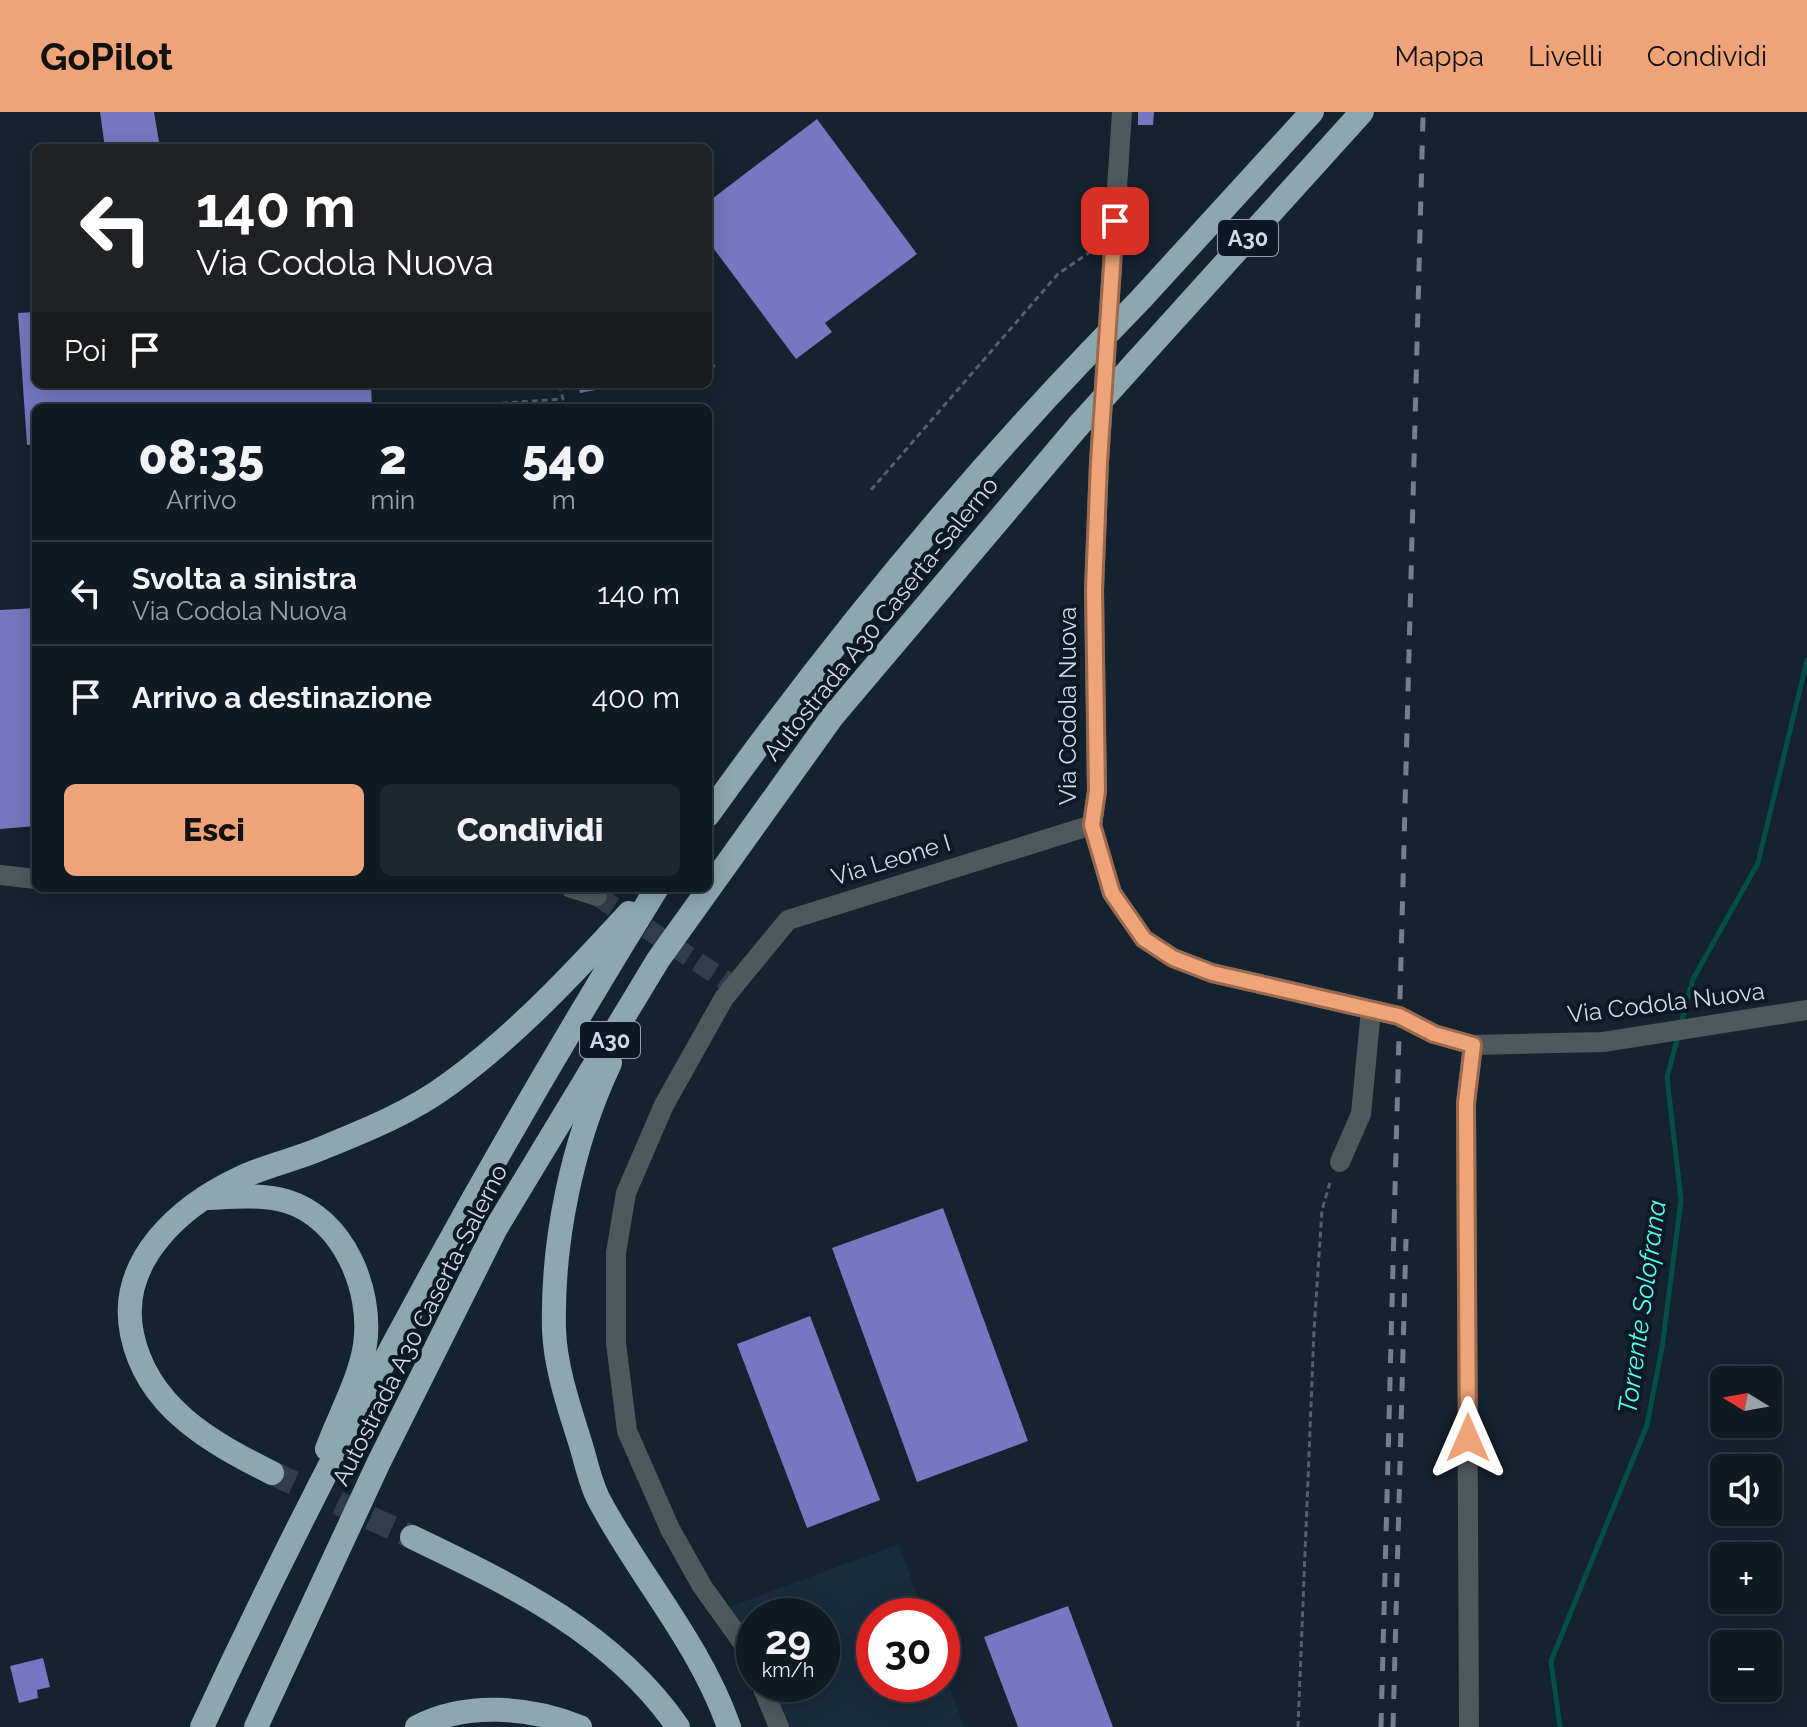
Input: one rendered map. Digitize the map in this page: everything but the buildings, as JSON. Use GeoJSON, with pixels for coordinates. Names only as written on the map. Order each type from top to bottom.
{"type":"FeatureCollection","features":[{"type":"Feature","properties":{"kind":"highway","name":"Autostrada A30 Caserta-Salerno"},"geometry":{"type":"LineString","coordinates":[[712,809],[791,700],[1000,446],[1142,298],[1312,112]]}},
{"type":"Feature","properties":{"kind":"highway","name":"Autostrada A30 Caserta-Salerno"},"geometry":{"type":"LineString","coordinates":[[712,885],[832,717],[1079,425],[1362,112]]}},
{"type":"Feature","properties":{"kind":"highway"},"geometry":{"type":"LineString","coordinates":[[272,1473],[192,1427],[160,1396],[137,1359],[130,1326],[131,1296],[137,1270],[164,1230],[204,1198],[241,1177],[396,1117],[449,1084],[585,962],[651,892]]}},
{"type":"Feature","properties":{"kind":"highway","name":"Autostrada A30 Caserta-Salerno"},"geometry":{"type":"LineString","coordinates":[[202,1727],[458,1221],[653,892]]}},
{"type":"Feature","properties":{"kind":"highway","name":"Autostrada A30 Caserta-Salerno"},"geometry":{"type":"LineString","coordinates":[[256,1727],[379,1462],[496,1228],[658,960],[707,892]]}},
{"type":"Feature","properties":{"kind":"highway"},"geometry":{"type":"LineString","coordinates":[[658,960],[603,1078],[572,1172],[557,1249],[554,1332],[570,1411],[597,1496],[630,1555],[682,1631],[719,1700],[729,1727]]}},
{"type":"Feature","properties":{"kind":"highway"},"geometry":{"type":"LineString","coordinates":[[204,1198],[247,1197],[287,1202],[319,1221],[338,1239],[365,1298],[365,1348],[285,1558]]}},
{"type":"Feature","properties":{"kind":"highway"},"geometry":{"type":"LineString","coordinates":[[412,1537],[572,1620],[638,1680],[678,1727]]}},
{"type":"Feature","properties":{"kind":"highway"},"geometry":{"type":"LineString","coordinates":[[417,1727],[476,1711],[516,1710],[556,1717],[580,1727]]}},
{"type":"Feature","properties":{"kind":"street","name":"Via Codola Nuova"},"geometry":{"type":"LineString","coordinates":[[1122,112],[1099,462],[1094,590],[1097,791],[1092,825],[1112,893],[1144,939],[1212,973],[1399,1016],[1434,1034],[1473,1045],[1603,1042],[1807,1010]]}},
{"type":"Feature","properties":{"kind":"street","name":"Via Leone I"},"geometry":{"type":"LineString","coordinates":[[736,1633],[702,1586],[670,1529],[627,1431],[616,1343],[616,1253],[626,1193],[664,1105],[734,986],[788,920],[1092,825]]}},
{"type":"Feature","properties":{"kind":"street"},"geometry":{"type":"LineString","coordinates":[[0,875],[32,879]]}},
{"type":"Feature","properties":{"kind":"street"},"geometry":{"type":"LineString","coordinates":[[584,892],[597,896]]}},
{"type":"Feature","properties":{"kind":"street"},"geometry":{"type":"LineString","coordinates":[[1340,1162],[1361,1114],[1371,1010]]}},
{"type":"Feature","properties":{"kind":"street"},"geometry":{"type":"LineString","coordinates":[[1469,1727],[1466,1103],[1473,1045]]}},
{"type":"Feature","properties":{"kind":"street"},"geometry":{"type":"LineString","coordinates":[[769,1702],[779,1727]]}},
{"type":"Feature","properties":{"kind":"path"},"geometry":{"type":"LineString","coordinates":[[871,490],[1058,274],[1091,251],[1113,244]]}},
{"type":"Feature","properties":{"kind":"path"},"geometry":{"type":"LineString","coordinates":[[490,404],[563,399],[560,388]]}},
{"type":"Feature","properties":{"kind":"path"},"geometry":{"type":"LineString","coordinates":[[1298,1727],[1322,1210],[1340,1162]]}},
{"type":"Feature","properties":{"kind":"shaded area"},"geometry":{"type":"Polygon","coordinates":[[[899,1544],[918,1598],[856,1598],[856,1702],[955,1702],[964,1727],[790,1727],[780,1702],[840,1702],[840,1598],[753,1598],[899,1544]]]}},
{"type":"Feature","properties":{"kind":"shaded area"},"geometry":{"type":"Polygon","coordinates":[[[736,1604],[736,1617],[729,1607],[736,1604]]]}},
{"type":"Feature","properties":{"kind":"waterway","name":"Torrente Solofrana"},"geometry":{"type":"LineString","coordinates":[[1681,1023],[1693,979],[1758,863],[1807,660]]}},
{"type":"Feature","properties":{"kind":"waterway","name":"Torrente Solofrana"},"geometry":{"type":"LineString","coordinates":[[1560,1727],[1551,1661],[1647,1425],[1662,1348],[1681,1200],[1667,1077],[1678,1036]]}},
{"type":"Feature","properties":{"kind":"tunnel"},"geometry":{"type":"LineString","coordinates":[[597,896],[734,986]]}},
{"type":"Feature","properties":{"kind":"tunnel"},"geometry":{"type":"LineString","coordinates":[[272,1473],[412,1537]]}},
{"type":"Feature","properties":{"kind":"railway"},"geometry":{"type":"LineString","coordinates":[[1381,1727],[1423,116]]}},
{"type":"Feature","properties":{"kind":"railway"},"geometry":{"type":"LineString","coordinates":[[1393,1727],[1406,1239]]}},
{"type":"Feature","properties":{"kind":"route"},"geometry":{"type":"LineString","coordinates":[[1115,221],[1094,590],[1097,791],[1092,825],[1098,849],[1112,893],[1144,939],[1173,958],[1212,973],[1301,996],[1399,1016],[1434,1034],[1473,1045],[1466,1103],[1468,1438]]}}]}
